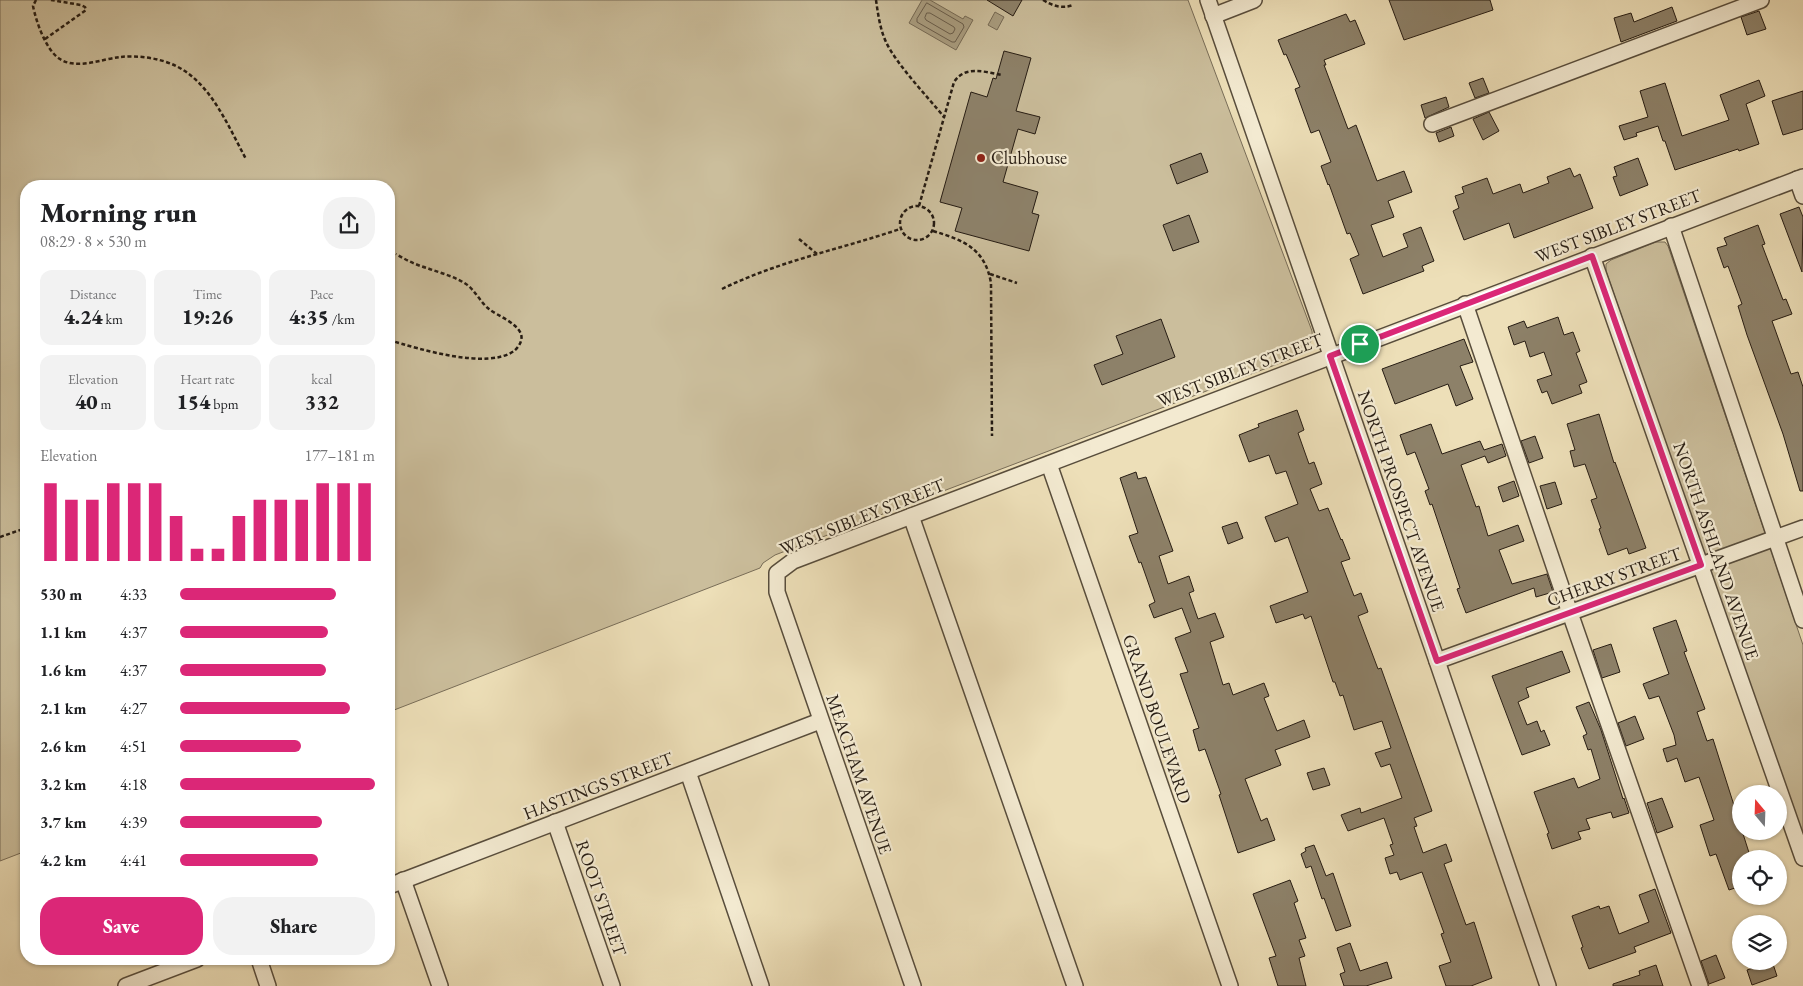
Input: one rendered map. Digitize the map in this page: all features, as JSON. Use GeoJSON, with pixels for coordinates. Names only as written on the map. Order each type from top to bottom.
{"type":"FeatureCollection","features":[{"type":"Feature","properties":{"kind":"street","name":"NORTH PROSPECT AVENUE"},"geometry":{"type":"LineString","coordinates":[[1208,0],[1548,986]]}},
{"type":"Feature","properties":{"kind":"street"},"geometry":{"type":"LineString","coordinates":[[1213,16],[1254,0]]}},
{"type":"Feature","properties":{"kind":"street"},"geometry":{"type":"LineString","coordinates":[[1432,124],[1761,0]]}},
{"type":"Feature","properties":{"kind":"street"},"geometry":{"type":"LineString","coordinates":[[1800,178],[1803,196]]}},
{"type":"Feature","properties":{"kind":"street","name":"WEST SIBLEY STREET"},"geometry":{"type":"LineString","coordinates":[[777,573],[793,561],[1800,178]]}},
{"type":"Feature","properties":{"kind":"street"},"geometry":{"type":"LineString","coordinates":[[1671,226],[1803,620]]}},
{"type":"Feature","properties":{"kind":"street","name":"NORTH ASHLAND AVENUE"},"geometry":{"type":"LineString","coordinates":[[1592,256],[1803,858]]}},
{"type":"Feature","properties":{"kind":"street"},"geometry":{"type":"LineString","coordinates":[[1465,304],[1700,986]]}},
{"type":"Feature","properties":{"kind":"street","name":"GRAND BOULEVARD"},"geometry":{"type":"LineString","coordinates":[[1049,464],[1230,986]]}},
{"type":"Feature","properties":{"kind":"street"},"geometry":{"type":"LineString","coordinates":[[911,516],[1076,986]]}},
{"type":"Feature","properties":{"kind":"street","name":"CHERRY STREET"},"geometry":{"type":"LineString","coordinates":[[1437,661],[1803,528]]}},
{"type":"Feature","properties":{"kind":"street","name":"MEACHAM AVENUE"},"geometry":{"type":"LineString","coordinates":[[777,573],[777,592],[913,986]]}},
{"type":"Feature","properties":{"kind":"street","name":"HASTINGS STREET"},"geometry":{"type":"LineString","coordinates":[[396,883],[820,721]]}},
{"type":"Feature","properties":{"kind":"street"},"geometry":{"type":"LineString","coordinates":[[688,772],[761,986]]}},
{"type":"Feature","properties":{"kind":"street","name":"ROOT STREET"},"geometry":{"type":"LineString","coordinates":[[555,822],[612,986]]}},
{"type":"Feature","properties":{"kind":"street"},"geometry":{"type":"LineString","coordinates":[[396,883],[440,986]]}},
{"type":"Feature","properties":{"kind":"street"},"geometry":{"type":"LineString","coordinates":[[126,986],[181,965]]}},
{"type":"Feature","properties":{"kind":"street"},"geometry":{"type":"LineString","coordinates":[[261,965],[268,986]]}},
{"type":"Feature","properties":{"kind":"path"},"geometry":{"type":"LineString","coordinates":[[36,0],[33,6],[35,17],[45,39],[54,54],[68,63],[82,63],[122,57],[158,60],[175,66],[191,76],[203,87],[227,123],[246,158]]}},
{"type":"Feature","properties":{"kind":"path"},"geometry":{"type":"LineString","coordinates":[[45,39],[86,10],[81,5],[51,0]]}},
{"type":"Feature","properties":{"kind":"path"},"geometry":{"type":"LineString","coordinates":[[876,0],[879,19],[887,44],[895,57],[944,117]]}},
{"type":"Feature","properties":{"kind":"path"},"geometry":{"type":"LineString","coordinates":[[1043,0],[1059,7],[1073,5]]}},
{"type":"Feature","properties":{"kind":"path"},"geometry":{"type":"LineString","coordinates":[[920,206],[954,82],[962,74],[975,71],[1002,75]]}},
{"type":"Feature","properties":{"kind":"path"},"geometry":{"type":"LineString","coordinates":[[920,206],[925,207],[933,215],[933,231],[925,239],[913,240],[907,238],[900,229],[900,223],[904,212],[908,208],[920,206]]}},
{"type":"Feature","properties":{"kind":"path"},"geometry":{"type":"LineString","coordinates":[[722,289],[746,277],[900,229]]}},
{"type":"Feature","properties":{"kind":"path"},"geometry":{"type":"LineString","coordinates":[[933,231],[957,238],[968,244],[979,254],[990,274],[992,436]]}},
{"type":"Feature","properties":{"kind":"path"},"geometry":{"type":"LineString","coordinates":[[799,239],[817,254]]}},
{"type":"Feature","properties":{"kind":"path"},"geometry":{"type":"LineString","coordinates":[[395,342],[442,354],[482,358],[505,356],[518,348],[521,341],[521,334],[515,326],[487,307],[468,285],[459,279],[414,264],[396,254]]}},
{"type":"Feature","properties":{"kind":"path"},"geometry":{"type":"LineString","coordinates":[[990,274],[1017,283]]}},
{"type":"Feature","properties":{"kind":"path"},"geometry":{"type":"LineString","coordinates":[[0,537],[20,530]]}},
{"type":"Feature","properties":{"kind":"shaded area"},"geometry":{"type":"Polygon","coordinates":[[[0,0],[1188,0],[1312,331],[1311,341],[1305,349],[1288,360],[775,555],[763,563],[760,568],[395,710],[395,180],[20,180],[20,853],[0,861],[0,0]]]}},
{"type":"Feature","properties":{"kind":"shaded area"},"geometry":{"type":"Polygon","coordinates":[[[1656,242],[1665,242],[1668,246],[1803,645],[1803,838],[1788,795],[1788,785],[1785,785],[1606,271],[1606,264],[1611,260],[1656,242]]]}},
{"type":"Feature","properties":{"kind":"water"},"geometry":{"type":"Polygon","coordinates":[[[922,0],[930,0],[963,19],[965,16],[973,20],[956,50],[909,23],[922,0]]]}},
{"type":"Feature","properties":{"kind":"water"},"geometry":{"type":"Polygon","coordinates":[[[995,12],[1004,17],[997,30],[988,25],[995,12]]]}},
{"type":"Feature","properties":{"kind":"building"},"geometry":{"type":"Polygon","coordinates":[[[987,0],[1022,0],[1013,16],[987,0]]]}},
{"type":"Feature","properties":{"kind":"building"},"geometry":{"type":"Polygon","coordinates":[[[1389,0],[1490,0],[1493,10],[1404,40],[1389,0]]]}},
{"type":"Feature","properties":{"kind":"building"},"geometry":{"type":"Polygon","coordinates":[[[1672,7],[1677,21],[1621,42],[1614,18],[1631,13],[1634,22],[1672,7]]]}},
{"type":"Feature","properties":{"kind":"building"},"geometry":{"type":"Polygon","coordinates":[[[1759,11],[1766,29],[1747,35],[1741,17],[1759,11]]]}},
{"type":"Feature","properties":{"kind":"building"},"geometry":{"type":"Polygon","coordinates":[[[1346,14],[1350,22],[1355,20],[1365,44],[1324,60],[1326,65],[1324,65],[1348,129],[1356,125],[1377,181],[1404,171],[1412,192],[1388,201],[1394,217],[1371,225],[1383,257],[1408,247],[1403,234],[1421,227],[1434,261],[1422,266],[1424,271],[1363,294],[1350,259],[1359,255],[1350,233],[1347,234],[1321,166],[1331,162],[1319,130],[1311,133],[1295,89],[1300,87],[1278,40],[1346,14]]]}},
{"type":"Feature","properties":{"kind":"building","name":"Clubhouse"},"geometry":{"type":"Polygon","coordinates":[[[1004,51],[1031,58],[1016,111],[1040,117],[1035,134],[1018,129],[1003,182],[1038,192],[1032,213],[1039,215],[1029,251],[955,231],[962,208],[940,202],[971,92],[987,97],[993,78],[996,79],[1004,51]]]}},
{"type":"Feature","properties":{"kind":"building"},"geometry":{"type":"Polygon","coordinates":[[[1483,78],[1489,93],[1475,98],[1469,83],[1483,78]]]}},
{"type":"Feature","properties":{"kind":"building"},"geometry":{"type":"Polygon","coordinates":[[[1759,80],[1765,96],[1746,104],[1759,144],[1675,170],[1658,126],[1636,133],[1637,136],[1624,140],[1619,126],[1648,117],[1640,91],[1665,83],[1682,136],[1729,120],[1720,95],[1759,80]]]}},
{"type":"Feature","properties":{"kind":"building"},"geometry":{"type":"Polygon","coordinates":[[[1803,91],[1803,129],[1783,135],[1772,101],[1803,91]]]}},
{"type":"Feature","properties":{"kind":"building"},"geometry":{"type":"Polygon","coordinates":[[[1446,97],[1449,107],[1425,118],[1421,105],[1446,97]]]}},
{"type":"Feature","properties":{"kind":"building"},"geometry":{"type":"Polygon","coordinates":[[[1489,112],[1499,131],[1483,140],[1473,119],[1489,112]]]}},
{"type":"Feature","properties":{"kind":"building"},"geometry":{"type":"Polygon","coordinates":[[[1451,127],[1454,136],[1439,142],[1436,133],[1451,127]]]}},
{"type":"Feature","properties":{"kind":"building"},"geometry":{"type":"Polygon","coordinates":[[[1201,153],[1208,172],[1177,184],[1170,165],[1201,153]]]}},
{"type":"Feature","properties":{"kind":"building"},"geometry":{"type":"Polygon","coordinates":[[[1638,158],[1648,185],[1620,196],[1613,177],[1617,176],[1614,167],[1638,158]]]}},
{"type":"Feature","properties":{"kind":"building"},"geometry":{"type":"Polygon","coordinates":[[[1570,168],[1574,177],[1580,174],[1593,208],[1514,238],[1509,223],[1464,240],[1453,211],[1459,208],[1455,196],[1464,193],[1462,187],[1487,178],[1493,194],[1520,184],[1523,193],[1549,183],[1547,177],[1570,168]]]}},
{"type":"Feature","properties":{"kind":"building"},"geometry":{"type":"Polygon","coordinates":[[[1799,207],[1803,217],[1802,272],[1780,214],[1799,207]]]}},
{"type":"Feature","properties":{"kind":"building"},"geometry":{"type":"Polygon","coordinates":[[[1189,215],[1199,242],[1173,251],[1163,225],[1189,215]]]}},
{"type":"Feature","properties":{"kind":"building"},"geometry":{"type":"Polygon","coordinates":[[[1758,225],[1765,244],[1762,245],[1783,300],[1786,299],[1792,314],[1772,321],[1791,374],[1798,372],[1803,387],[1803,491],[1800,491],[1783,434],[1747,335],[1738,306],[1742,304],[1728,266],[1724,268],[1717,248],[1727,245],[1724,238],[1758,225]]]}},
{"type":"Feature","properties":{"kind":"building"},"geometry":{"type":"Polygon","coordinates":[[[1558,317],[1564,335],[1573,332],[1580,351],[1576,353],[1587,382],[1579,385],[1582,393],[1552,404],[1547,391],[1542,393],[1537,380],[1552,375],[1544,352],[1530,357],[1525,341],[1514,345],[1508,327],[1524,321],[1527,328],[1558,317]]]}},
{"type":"Feature","properties":{"kind":"building"},"geometry":{"type":"Polygon","coordinates":[[[1161,319],[1175,357],[1102,385],[1094,365],[1123,354],[1116,336],[1161,319]]]}},
{"type":"Feature","properties":{"kind":"building"},"geometry":{"type":"Polygon","coordinates":[[[1464,339],[1473,362],[1460,366],[1473,399],[1456,406],[1448,384],[1395,404],[1382,369],[1464,339]]]}},
{"type":"Feature","properties":{"kind":"building"},"geometry":{"type":"Polygon","coordinates":[[[1297,410],[1304,430],[1298,433],[1309,464],[1314,462],[1322,484],[1310,489],[1319,511],[1328,508],[1350,559],[1341,562],[1354,596],[1361,593],[1368,612],[1358,616],[1378,669],[1381,668],[1432,811],[1414,818],[1417,826],[1414,827],[1423,853],[1446,844],[1452,861],[1444,864],[1466,925],[1474,922],[1492,978],[1471,986],[1446,986],[1439,966],[1451,962],[1441,934],[1444,933],[1422,872],[1400,880],[1397,872],[1390,874],[1385,858],[1394,855],[1390,845],[1393,844],[1384,818],[1348,831],[1341,815],[1360,808],[1361,813],[1402,798],[1390,764],[1381,767],[1375,753],[1391,748],[1382,721],[1354,730],[1343,695],[1340,696],[1335,682],[1333,682],[1311,616],[1305,619],[1303,614],[1276,623],[1270,606],[1308,592],[1288,537],[1275,542],[1265,517],[1298,504],[1286,471],[1276,474],[1269,455],[1249,462],[1239,435],[1259,427],[1258,424],[1297,410]]]}},
{"type":"Feature","properties":{"kind":"building"},"geometry":{"type":"Polygon","coordinates":[[[1599,414],[1614,463],[1646,548],[1629,554],[1627,548],[1608,555],[1591,500],[1597,498],[1585,464],[1574,467],[1570,451],[1575,450],[1567,424],[1599,414]]]}},
{"type":"Feature","properties":{"kind":"building"},"geometry":{"type":"Polygon","coordinates":[[[1431,424],[1442,454],[1480,441],[1484,450],[1502,444],[1506,456],[1488,463],[1485,456],[1461,465],[1476,507],[1479,506],[1488,536],[1518,525],[1524,541],[1499,550],[1512,584],[1547,574],[1553,592],[1536,597],[1534,588],[1466,613],[1457,589],[1460,588],[1432,504],[1430,505],[1425,491],[1429,489],[1415,452],[1407,455],[1400,435],[1431,424]]]}},
{"type":"Feature","properties":{"kind":"building"},"geometry":{"type":"Polygon","coordinates":[[[1535,436],[1543,458],[1529,463],[1521,441],[1535,436]]]}},
{"type":"Feature","properties":{"kind":"building"},"geometry":{"type":"Polygon","coordinates":[[[1136,472],[1138,479],[1146,477],[1173,551],[1159,556],[1168,584],[1189,576],[1194,591],[1189,593],[1198,619],[1215,613],[1224,637],[1210,642],[1223,685],[1229,683],[1233,695],[1264,683],[1269,696],[1264,698],[1277,731],[1304,720],[1310,737],[1275,750],[1281,765],[1245,779],[1261,821],[1267,818],[1275,840],[1238,853],[1219,795],[1221,794],[1205,749],[1199,751],[1193,730],[1199,728],[1180,674],[1188,672],[1175,638],[1191,632],[1182,608],[1154,618],[1149,605],[1155,602],[1141,562],[1139,563],[1129,536],[1138,533],[1120,478],[1136,472]]]}},
{"type":"Feature","properties":{"kind":"building"},"geometry":{"type":"Polygon","coordinates":[[[1514,481],[1519,496],[1503,502],[1498,487],[1514,481]]]}},
{"type":"Feature","properties":{"kind":"building"},"geometry":{"type":"Polygon","coordinates":[[[1555,482],[1562,504],[1547,509],[1540,486],[1555,482]]]}},
{"type":"Feature","properties":{"kind":"building"},"geometry":{"type":"Polygon","coordinates":[[[1237,522],[1243,538],[1228,544],[1222,527],[1237,522]]]}},
{"type":"Feature","properties":{"kind":"building"},"geometry":{"type":"Polygon","coordinates":[[[1676,620],[1687,651],[1684,652],[1705,709],[1697,712],[1707,741],[1713,739],[1732,799],[1732,840],[1745,840],[1748,850],[1732,850],[1732,889],[1729,890],[1716,854],[1710,856],[1700,825],[1714,820],[1699,777],[1685,782],[1677,758],[1667,762],[1663,749],[1676,745],[1674,735],[1659,696],[1649,699],[1643,684],[1669,674],[1653,628],[1676,620]]]}},
{"type":"Feature","properties":{"kind":"building"},"geometry":{"type":"Polygon","coordinates":[[[1611,644],[1620,672],[1602,678],[1593,650],[1611,644]]]}},
{"type":"Feature","properties":{"kind":"building"},"geometry":{"type":"Polygon","coordinates":[[[1562,651],[1570,672],[1526,688],[1529,697],[1518,702],[1527,725],[1537,721],[1541,732],[1544,730],[1550,745],[1522,755],[1492,676],[1562,651]]]}},
{"type":"Feature","properties":{"kind":"building"},"geometry":{"type":"Polygon","coordinates":[[[1589,702],[1601,730],[1629,813],[1613,818],[1611,812],[1586,819],[1590,829],[1578,832],[1581,839],[1552,849],[1547,834],[1549,833],[1534,792],[1574,778],[1578,788],[1600,779],[1591,749],[1588,750],[1583,736],[1587,734],[1576,707],[1589,702]]]}},
{"type":"Feature","properties":{"kind":"building"},"geometry":{"type":"Polygon","coordinates":[[[1635,716],[1644,739],[1626,746],[1618,723],[1635,716]]]}},
{"type":"Feature","properties":{"kind":"building"},"geometry":{"type":"Polygon","coordinates":[[[1324,768],[1330,785],[1313,790],[1307,773],[1324,768]]]}},
{"type":"Feature","properties":{"kind":"building"},"geometry":{"type":"Polygon","coordinates":[[[1662,798],[1673,827],[1657,833],[1647,803],[1662,798]]]}},
{"type":"Feature","properties":{"kind":"building"},"geometry":{"type":"Polygon","coordinates":[[[1314,845],[1326,876],[1333,873],[1351,926],[1336,931],[1324,898],[1322,899],[1311,866],[1306,868],[1301,854],[1306,851],[1305,848],[1314,845]]]}},
{"type":"Feature","properties":{"kind":"building"},"geometry":{"type":"Polygon","coordinates":[[[1290,880],[1298,901],[1294,903],[1306,938],[1299,940],[1305,956],[1299,958],[1306,986],[1278,986],[1269,958],[1276,956],[1253,894],[1290,880]]]}},
{"type":"Feature","properties":{"kind":"building"},"geometry":{"type":"Polygon","coordinates":[[[1655,889],[1671,933],[1634,947],[1636,952],[1589,969],[1572,916],[1599,906],[1600,909],[1609,906],[1619,934],[1649,922],[1639,895],[1655,889]]]}},
{"type":"Feature","properties":{"kind":"building"},"geometry":{"type":"Polygon","coordinates":[[[1350,943],[1360,971],[1387,962],[1392,978],[1366,986],[1344,986],[1340,974],[1345,972],[1337,948],[1350,943]]]}},
{"type":"Feature","properties":{"kind":"building"},"geometry":{"type":"Polygon","coordinates":[[[1716,955],[1725,978],[1709,984],[1701,961],[1716,955]]]}},
{"type":"Feature","properties":{"kind":"building"},"geometry":{"type":"Polygon","coordinates":[[[1656,965],[1663,986],[1613,986],[1613,984],[1640,975],[1639,971],[1656,965]]]}},
{"type":"Feature","properties":{"kind":"building"},"geometry":{"type":"Polygon","coordinates":[[[1747,970],[1775,970],[1777,976],[1752,985],[1747,970]]]}},
{"type":"Feature","properties":{"kind":"place","name":"Clubhouse"},"geometry":{"type":"Point","coordinates":[981,158]}},
{"type":"Feature","properties":{"kind":"route"},"geometry":{"type":"LineString","coordinates":[[1592,256],[1701,565],[1437,661],[1330,356],[1360,344],[1592,256]]}}]}
